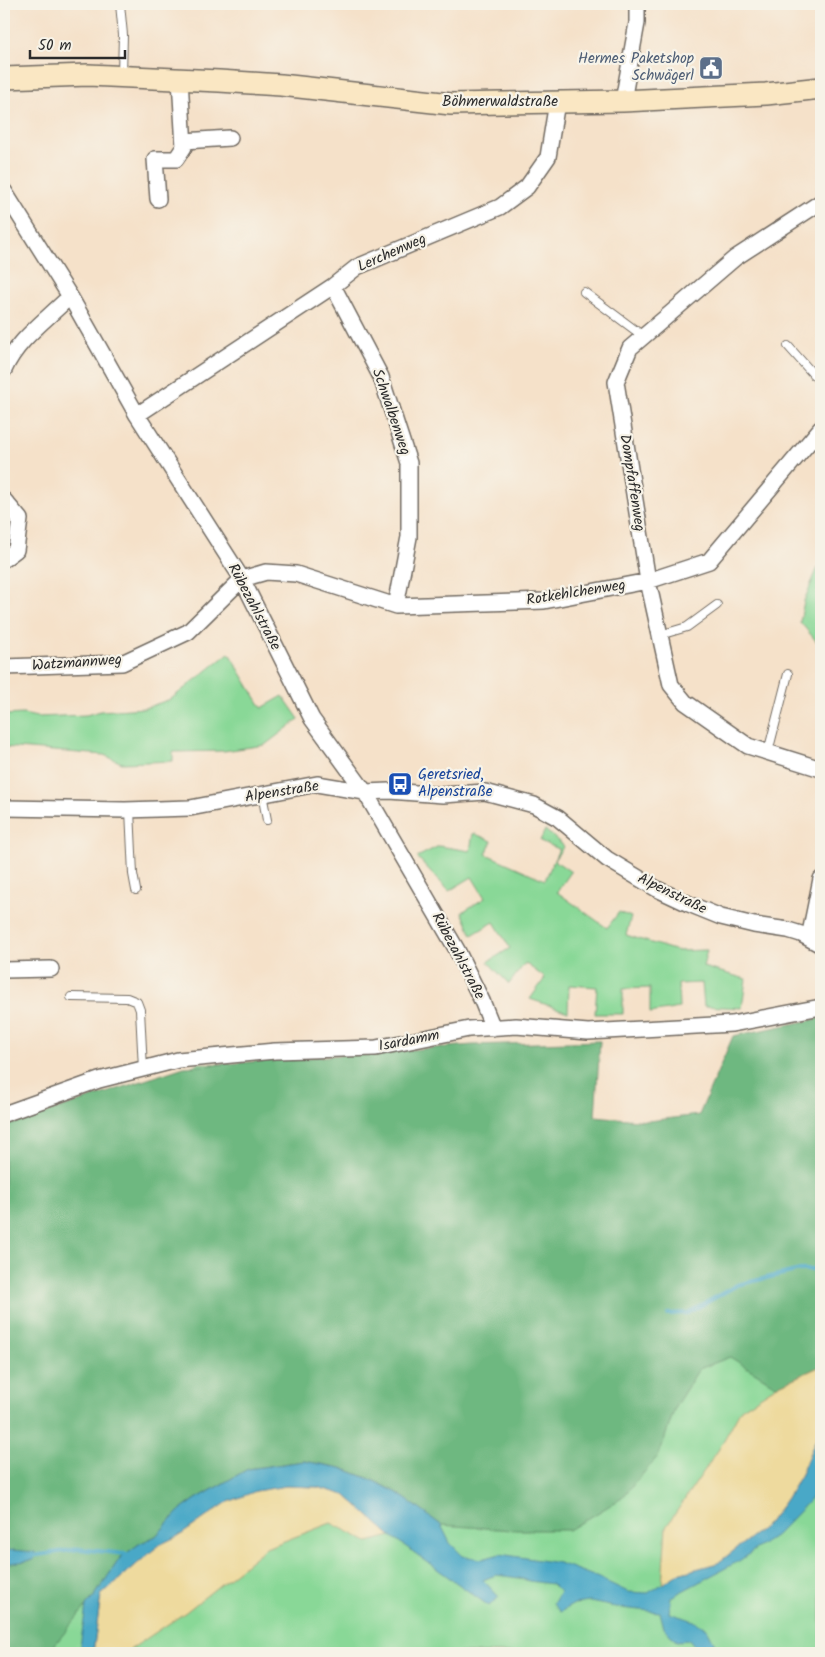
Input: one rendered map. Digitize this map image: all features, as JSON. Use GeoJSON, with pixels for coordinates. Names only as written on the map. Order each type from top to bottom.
{"type":"FeatureCollection","features":[{"type":"Feature","properties":{"kind":"street"},"geometry":{"type":"LineString","coordinates":[[623,101],[637,23],[637,4]]}},
{"type":"Feature","properties":{"kind":"street","name":"Böhmerwaldstraße"},"geometry":{"type":"LineString","coordinates":[[4,78],[88,75],[180,79],[281,85],[451,104],[623,101],[761,94],[821,88]]}},
{"type":"Feature","properties":{"kind":"street"},"geometry":{"type":"LineString","coordinates":[[158,199],[155,159],[176,158],[184,147],[180,79]]}},
{"type":"Feature","properties":{"kind":"street","name":"Lerchenweg"},"geometry":{"type":"LineString","coordinates":[[137,415],[333,286],[357,267],[500,207],[528,187],[548,157],[557,102]]}},
{"type":"Feature","properties":{"kind":"street"},"geometry":{"type":"LineString","coordinates":[[184,141],[230,138]]}},
{"type":"Feature","properties":{"kind":"street","name":"Rübezahlstraße"},"geometry":{"type":"LineString","coordinates":[[4,191],[71,298],[137,415],[242,579],[312,719],[364,792],[457,950],[493,1028]]}},
{"type":"Feature","properties":{"kind":"street","name":"Dompfaffenweg"},"geometry":{"type":"LineString","coordinates":[[821,202],[735,258],[630,348],[616,382],[648,581],[671,685],[685,702],[748,746],[821,769]]}},
{"type":"Feature","properties":{"kind":"street","name":"Schwalbenweg"},"geometry":{"type":"LineString","coordinates":[[333,286],[380,377],[409,463],[409,537],[396,606]]}},
{"type":"Feature","properties":{"kind":"street"},"geometry":{"type":"LineString","coordinates":[[4,370],[8,361],[24,339],[64,302],[71,298]]}},
{"type":"Feature","properties":{"kind":"street","name":"Rotkehlchenweg"},"geometry":{"type":"LineString","coordinates":[[242,579],[266,572],[296,574],[396,606],[544,601],[648,581],[709,561],[821,428]]}},
{"type":"Feature","properties":{"kind":"street"},"geometry":{"type":"LineString","coordinates":[[4,500],[20,520],[16,550],[4,558]]}},
{"type":"Feature","properties":{"kind":"street","name":"Watzmannweg"},"geometry":{"type":"LineString","coordinates":[[4,667],[122,663],[188,632],[242,579]]}},
{"type":"Feature","properties":{"kind":"street","name":"Alpenstraße"},"geometry":{"type":"LineString","coordinates":[[4,808],[130,810],[190,808],[317,784],[364,792],[389,791],[443,795],[485,792],[534,805],[558,818],[607,860],[657,889],[689,904],[722,917],[754,925],[788,930],[815,941]]}},
{"type":"Feature","properties":{"kind":"street"},"geometry":{"type":"LineString","coordinates":[[815,941],[821,879]]}},
{"type":"Feature","properties":{"kind":"street"},"geometry":{"type":"LineString","coordinates":[[4,970],[51,969]]}},
{"type":"Feature","properties":{"kind":"street","name":"Isardamm"},"geometry":{"type":"LineString","coordinates":[[4,1114],[99,1080],[178,1060],[276,1051],[376,1048],[469,1029],[516,1026],[588,1032],[732,1024],[821,1007]]}},
{"type":"Feature","properties":{"kind":"lane"},"geometry":{"type":"LineString","coordinates":[[120,4],[123,35],[122,76]]}},
{"type":"Feature","properties":{"kind":"lane"},"geometry":{"type":"LineString","coordinates":[[584,292],[644,336]]}},
{"type":"Feature","properties":{"kind":"lane"},"geometry":{"type":"LineString","coordinates":[[788,346],[821,383]]}},
{"type":"Feature","properties":{"kind":"lane"},"geometry":{"type":"LineString","coordinates":[[660,635],[687,627],[717,605]]}},
{"type":"Feature","properties":{"kind":"lane"},"geometry":{"type":"LineString","coordinates":[[768,752],[788,674]]}},
{"type":"Feature","properties":{"kind":"lane"},"geometry":{"type":"LineString","coordinates":[[262,794],[267,820]]}},
{"type":"Feature","properties":{"kind":"lane"},"geometry":{"type":"LineString","coordinates":[[130,810],[133,874],[136,890]]}},
{"type":"Feature","properties":{"kind":"lane"},"geometry":{"type":"LineString","coordinates":[[71,997],[127,998],[136,1002],[140,1010],[143,1069]]}},
{"type":"Feature","properties":{"kind":"green space"},"geometry":{"type":"Polygon","coordinates":[[[821,560],[821,639],[817,642],[800,622],[804,601],[821,560]]]}},
{"type":"Feature","properties":{"kind":"green space"},"geometry":{"type":"Polygon","coordinates":[[[229,653],[262,708],[283,696],[299,719],[265,745],[224,751],[173,752],[173,761],[122,763],[104,755],[4,747],[4,715],[23,714],[37,717],[86,715],[101,711],[145,708],[171,699],[229,653]]]}},
{"type":"Feature","properties":{"kind":"green space"},"geometry":{"type":"Polygon","coordinates":[[[545,830],[564,846],[554,860],[559,849],[540,841],[545,830]]]}},
{"type":"Feature","properties":{"kind":"green space"},"geometry":{"type":"Polygon","coordinates":[[[473,833],[492,841],[486,854],[545,880],[554,860],[571,872],[557,892],[607,928],[619,912],[631,917],[626,935],[677,951],[707,950],[703,967],[746,979],[742,1008],[704,1006],[702,983],[678,984],[679,1008],[650,1013],[650,988],[623,989],[623,1014],[595,1014],[597,987],[569,985],[568,1012],[530,999],[545,978],[525,963],[509,984],[488,962],[510,948],[494,922],[472,935],[462,912],[485,898],[472,877],[449,891],[417,857],[439,846],[470,851],[473,833]]]}},
{"type":"Feature","properties":{"kind":"green space"},"geometry":{"type":"Polygon","coordinates":[[[821,1018],[821,1366],[777,1386],[730,1357],[699,1369],[676,1405],[659,1455],[622,1498],[569,1530],[512,1530],[441,1525],[396,1492],[370,1479],[341,1468],[304,1461],[248,1469],[196,1499],[178,1512],[156,1536],[139,1544],[120,1558],[96,1594],[48,1653],[4,1653],[4,1127],[184,1067],[473,1045],[600,1041],[595,1116],[648,1121],[699,1115],[733,1036],[821,1018]]]}},
{"type":"Feature","properties":{"kind":"green space"},"geometry":{"type":"Polygon","coordinates":[[[199,1063],[290,1066],[589,1133],[821,1126],[821,1653],[4,1653],[4,1147],[199,1063]]]}},
{"type":"Feature","properties":{"kind":"sand"},"geometry":{"type":"Polygon","coordinates":[[[821,1366],[821,1427],[801,1474],[787,1498],[768,1524],[718,1563],[678,1574],[662,1585],[666,1527],[719,1449],[741,1409],[777,1386],[821,1366]]]}},
{"type":"Feature","properties":{"kind":"sand"},"geometry":{"type":"Polygon","coordinates":[[[286,1486],[317,1487],[345,1495],[391,1536],[368,1542],[331,1523],[266,1548],[186,1612],[125,1653],[93,1653],[101,1595],[159,1545],[182,1534],[226,1503],[255,1491],[286,1486]]]}},
{"type":"Feature","properties":{"kind":"water"},"geometry":{"type":"Polygon","coordinates":[[[821,1427],[821,1485],[808,1502],[776,1535],[739,1561],[671,1597],[669,1613],[694,1621],[707,1629],[716,1646],[714,1653],[697,1653],[698,1651],[689,1640],[676,1641],[664,1628],[660,1612],[620,1608],[590,1602],[574,1604],[560,1612],[553,1604],[560,1592],[552,1584],[496,1575],[483,1580],[499,1597],[489,1606],[391,1536],[345,1495],[317,1487],[286,1486],[256,1491],[226,1503],[182,1534],[159,1545],[101,1595],[93,1653],[86,1653],[86,1650],[80,1647],[86,1606],[120,1558],[139,1544],[156,1536],[178,1512],[196,1499],[248,1469],[304,1461],[341,1468],[370,1479],[396,1492],[417,1507],[441,1525],[450,1543],[463,1556],[482,1559],[500,1554],[559,1563],[599,1578],[628,1592],[648,1593],[678,1574],[718,1563],[768,1524],[787,1498],[801,1474],[821,1427]]]}},
{"type":"Feature","properties":{"kind":"water"},"geometry":{"type":"Polygon","coordinates":[[[11,1550],[35,1552],[34,1560],[4,1564],[4,1552],[11,1550]]]}},
{"type":"Feature","properties":{"kind":"waterway"},"geometry":{"type":"LineString","coordinates":[[668,1314],[688,1313],[737,1285],[800,1270],[821,1270]]}},
{"type":"Feature","properties":{"kind":"waterway"},"geometry":{"type":"LineString","coordinates":[[31,1556],[79,1549],[126,1554]]}},
{"type":"Feature","properties":{"kind":"place","name":"Hermes Paketshop Schwägerl"},"geometry":{"type":"Point","coordinates":[711,68]}},
{"type":"Feature","properties":{"kind":"place","name":"Geretsried, Alpenstraße"},"geometry":{"type":"Point","coordinates":[400,784]}}]}
